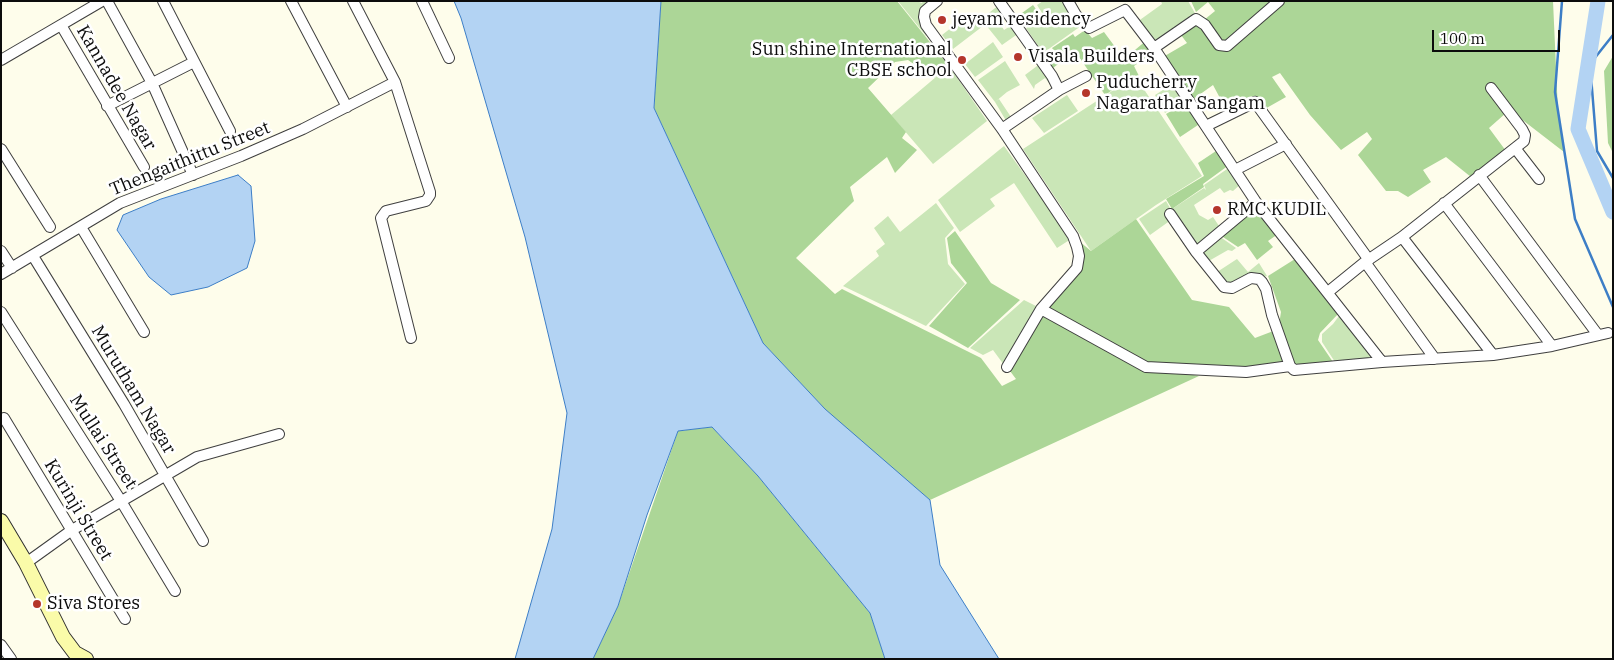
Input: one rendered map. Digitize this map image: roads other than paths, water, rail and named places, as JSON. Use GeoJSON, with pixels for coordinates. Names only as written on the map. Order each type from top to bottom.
{"type":"FeatureCollection","features":[{"type":"Feature","properties":{"kind":"street"},"geometry":{"type":"LineString","coordinates":[[1,60],[102,1]]}},
{"type":"Feature","properties":{"kind":"street"},"geometry":{"type":"LineString","coordinates":[[107,1],[152,83],[194,175]]}},
{"type":"Feature","properties":{"kind":"street"},"geometry":{"type":"LineString","coordinates":[[292,1],[347,107]]}},
{"type":"Feature","properties":{"kind":"street"},"geometry":{"type":"LineString","coordinates":[[353,1],[395,82],[430,192],[426,201],[386,211],[381,218],[411,338]]}},
{"type":"Feature","properties":{"kind":"street"},"geometry":{"type":"LineString","coordinates":[[422,1],[449,58]]}},
{"type":"Feature","properties":{"kind":"street"},"geometry":{"type":"LineString","coordinates":[[937,1],[925,11],[926,25],[1002,128],[1073,236],[1079,256],[1077,268],[1041,309],[1007,366]]}},
{"type":"Feature","properties":{"kind":"street"},"geometry":{"type":"LineString","coordinates":[[999,1],[1052,76],[1059,90]]}},
{"type":"Feature","properties":{"kind":"street"},"geometry":{"type":"LineString","coordinates":[[1068,1],[1076,15],[1089,28],[1123,6],[1154,48],[1256,202],[1382,362]]}},
{"type":"Feature","properties":{"kind":"street"},"geometry":{"type":"LineString","coordinates":[[1154,48],[1196,19],[1205,25],[1219,45],[1227,46],[1279,1]]}},
{"type":"Feature","properties":{"kind":"street"},"geometry":{"type":"LineString","coordinates":[[167,3],[194,62],[230,131]]}},
{"type":"Feature","properties":{"kind":"street","name":"Kannadee Nagar"},"geometry":{"type":"LineString","coordinates":[[60,25],[144,167]]}},
{"type":"Feature","properties":{"kind":"street"},"geometry":{"type":"LineString","coordinates":[[108,106],[194,62]]}},
{"type":"Feature","properties":{"kind":"street"},"geometry":{"type":"LineString","coordinates":[[1002,128],[1059,90],[1086,76]]}},
{"type":"Feature","properties":{"kind":"street","name":"Thengaithittu Street"},"geometry":{"type":"LineString","coordinates":[[1,274],[120,203],[194,175],[303,129],[395,82]]}},
{"type":"Feature","properties":{"kind":"street"},"geometry":{"type":"LineString","coordinates":[[1328,292],[1367,261],[1402,237],[1524,141],[1525,135],[1522,129],[1491,88]]}},
{"type":"Feature","properties":{"kind":"street"},"geometry":{"type":"LineString","coordinates":[[1206,126],[1255,102],[1434,359]]}},
{"type":"Feature","properties":{"kind":"street"},"geometry":{"type":"LineString","coordinates":[[1235,170],[1286,144]]}},
{"type":"Feature","properties":{"kind":"street"},"geometry":{"type":"LineString","coordinates":[[1,148],[50,227]]}},
{"type":"Feature","properties":{"kind":"street"},"geometry":{"type":"LineString","coordinates":[[1515,148],[1539,179]]}},
{"type":"Feature","properties":{"kind":"street"},"geometry":{"type":"LineString","coordinates":[[1170,214],[1196,252],[1224,287],[1232,288],[1251,278],[1259,279],[1262,282],[1266,289],[1272,315],[1290,366],[1294,370],[1493,355],[1552,346],[1603,334],[1480,175]]}},
{"type":"Feature","properties":{"kind":"street"},"geometry":{"type":"LineString","coordinates":[[1196,252],[1256,202]]}},
{"type":"Feature","properties":{"kind":"street"},"geometry":{"type":"LineString","coordinates":[[1444,203],[1552,346]]}},
{"type":"Feature","properties":{"kind":"street"},"geometry":{"type":"LineString","coordinates":[[81,227],[144,332]]}},
{"type":"Feature","properties":{"kind":"street"},"geometry":{"type":"LineString","coordinates":[[1402,237],[1493,355]]}},
{"type":"Feature","properties":{"kind":"street"},"geometry":{"type":"LineString","coordinates":[[1,251],[12,268]]}},
{"type":"Feature","properties":{"kind":"street","name":"Murutham Nagar"},"geometry":{"type":"LineString","coordinates":[[33,256],[124,404],[203,541]]}},
{"type":"Feature","properties":{"kind":"street"},"geometry":{"type":"LineString","coordinates":[[1041,309],[1146,367],[1246,372],[1290,366]]}},
{"type":"Feature","properties":{"kind":"street","name":"Mullai Street"},"geometry":{"type":"LineString","coordinates":[[1,312],[121,501],[175,592]]}},
{"type":"Feature","properties":{"kind":"street","name":"Kurinji Street"},"geometry":{"type":"LineString","coordinates":[[4,418],[125,619]]}},
{"type":"Feature","properties":{"kind":"street"},"geometry":{"type":"LineString","coordinates":[[26,564],[72,530],[197,457],[279,434]]}},
{"type":"Feature","properties":{"kind":"street"},"geometry":{"type":"LineString","coordinates":[[2,525],[26,564],[63,637],[77,657]]}},
{"type":"Feature","properties":{"kind":"street"},"geometry":{"type":"LineString","coordinates":[[1,645],[11,659]]}},
{"type":"Feature","properties":{"kind":"water"},"geometry":{"type":"Polygon","coordinates":[[[454,1],[661,1],[654,108],[763,343],[825,409],[930,500],[940,565],[999,659],[885,659],[870,613],[758,476],[712,427],[678,431],[647,515],[618,606],[593,659],[515,659],[552,529],[567,413],[525,237],[461,18],[454,1]]]}},
{"type":"Feature","properties":{"kind":"water"},"geometry":{"type":"Polygon","coordinates":[[[238,175],[251,186],[255,241],[247,268],[208,287],[171,295],[149,277],[117,230],[123,215],[161,199],[238,175]]]}},
{"type":"Feature","properties":{"kind":"waterway"},"geometry":{"type":"LineString","coordinates":[[1562,1],[1555,92],[1575,219],[1613,307]]}},
{"type":"Feature","properties":{"kind":"waterway"},"geometry":{"type":"LineString","coordinates":[[1598,1],[1578,129],[1613,212]]}},
{"type":"Feature","properties":{"kind":"waterway"},"geometry":{"type":"LineString","coordinates":[[1613,35],[1590,64],[1597,151],[1613,178]]}},
{"type":"Feature","properties":{"kind":"place","name":"jeyam residency"},"geometry":{"type":"Point","coordinates":[942,20]}},
{"type":"Feature","properties":{"kind":"place","name":"Visala Builders"},"geometry":{"type":"Point","coordinates":[1018,57]}},
{"type":"Feature","properties":{"kind":"place","name":"Sun shine International CBSE school"},"geometry":{"type":"Point","coordinates":[962,60]}},
{"type":"Feature","properties":{"kind":"place","name":"Puducherry Nagarathar Sangam"},"geometry":{"type":"Point","coordinates":[1086,93]}},
{"type":"Feature","properties":{"kind":"place","name":"RMC KUDIL"},"geometry":{"type":"Point","coordinates":[1217,210]}},
{"type":"Feature","properties":{"kind":"place","name":"Siva Stores"},"geometry":{"type":"Point","coordinates":[37,604]}}]}
